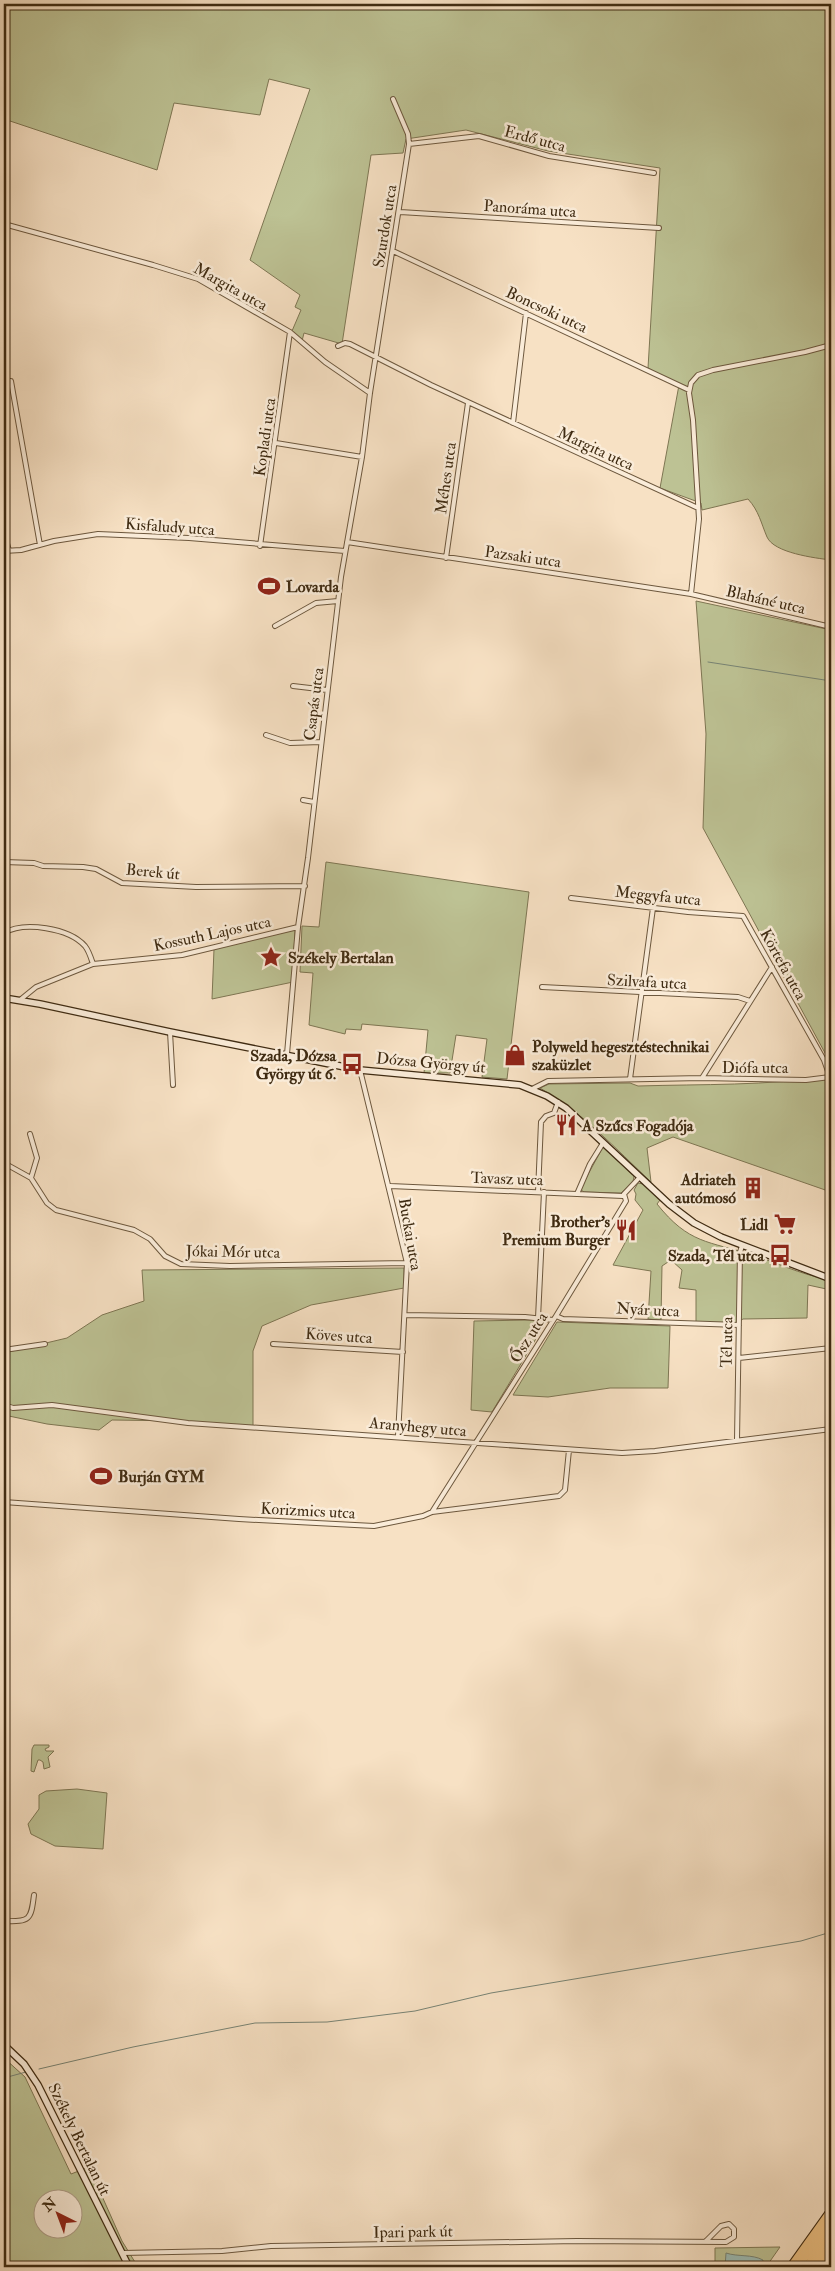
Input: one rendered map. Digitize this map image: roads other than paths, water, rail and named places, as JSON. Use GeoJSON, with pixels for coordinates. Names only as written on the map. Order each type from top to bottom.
{"type":"FeatureCollection","features":[{"type":"Feature","properties":{"kind":"highway"},"geometry":{"type":"LineString","coordinates":[[791,2267],[831,2211]]}},
{"type":"Feature","properties":{"kind":"highway"},"geometry":{"type":"LineString","coordinates":[[797,2267],[831,2222]]}},
{"type":"Feature","properties":{"kind":"highway"},"geometry":{"type":"LineString","coordinates":[[807,2267],[831,2235]]}},
{"type":"Feature","properties":{"kind":"highway"},"geometry":{"type":"LineString","coordinates":[[816,2267],[831,2247]]}},
{"type":"Feature","properties":{"kind":"main road","name":"Dózsa György út"},"geometry":{"type":"LineString","coordinates":[[4,998],[360,1070],[500,1082],[532,1089],[558,1102],[682,1216],[706,1230],[742,1246],[831,1279]]}},
{"type":"Feature","properties":{"kind":"main road","name":"Székely Bertalan út"},"geometry":{"type":"LineString","coordinates":[[4,2045],[24,2064],[38,2085],[128,2267]]}},
{"type":"Feature","properties":{"kind":"street","name":"Szurdok utca"},"geometry":{"type":"LineString","coordinates":[[376,358],[409,144],[408,134],[393,99]]}},
{"type":"Feature","properties":{"kind":"street","name":"Erdő utca"},"geometry":{"type":"LineString","coordinates":[[409,144],[479,136],[549,156],[654,174]]}},
{"type":"Feature","properties":{"kind":"street","name":"Panoráma utca"},"geometry":{"type":"LineString","coordinates":[[400,212],[659,228]]}},
{"type":"Feature","properties":{"kind":"street","name":"Margita utca"},"geometry":{"type":"LineString","coordinates":[[4,224],[198,279],[290,332],[325,362],[370,393]]}},
{"type":"Feature","properties":{"kind":"street","name":"Boncsoki utca"},"geometry":{"type":"LineString","coordinates":[[393,251],[689,390]]}},
{"type":"Feature","properties":{"kind":"street"},"geometry":{"type":"LineString","coordinates":[[513,422],[526,313]]}},
{"type":"Feature","properties":{"kind":"street","name":"Kopladi utca"},"geometry":{"type":"LineString","coordinates":[[260,546],[276,443],[290,332]]}},
{"type":"Feature","properties":{"kind":"street","name":"Margita utca"},"geometry":{"type":"LineString","coordinates":[[338,346],[345,343],[350,344],[468,403],[698,508]]}},
{"type":"Feature","properties":{"kind":"street"},"geometry":{"type":"LineString","coordinates":[[691,594],[699,534],[689,390],[695,377],[706,372],[831,345]]}},
{"type":"Feature","properties":{"kind":"street","name":"Csapás utca"},"geometry":{"type":"LineString","coordinates":[[287,1054],[298,927],[305,886],[338,600],[362,457],[376,358]]}},
{"type":"Feature","properties":{"kind":"street"},"geometry":{"type":"LineString","coordinates":[[4,381],[10,381],[40,545]]}},
{"type":"Feature","properties":{"kind":"street","name":"Méhes utca"},"geometry":{"type":"LineString","coordinates":[[446,558],[468,403]]}},
{"type":"Feature","properties":{"kind":"street"},"geometry":{"type":"LineString","coordinates":[[276,443],[362,457]]}},
{"type":"Feature","properties":{"kind":"street"},"geometry":{"type":"LineString","coordinates":[[4,532],[6,551]]}},
{"type":"Feature","properties":{"kind":"street","name":"Kisfaludy utca"},"geometry":{"type":"LineString","coordinates":[[6,551],[98,534],[190,538],[260,546],[345,551]]}},
{"type":"Feature","properties":{"kind":"street","name":"Pazsaki utca"},"geometry":{"type":"LineString","coordinates":[[347,542],[696,595]]}},
{"type":"Feature","properties":{"kind":"street"},"geometry":{"type":"LineString","coordinates":[[336,551],[344,560]]}},
{"type":"Feature","properties":{"kind":"street","name":"Blaháné utca"},"geometry":{"type":"LineString","coordinates":[[696,595],[831,627]]}},
{"type":"Feature","properties":{"kind":"street"},"geometry":{"type":"LineString","coordinates":[[275,626],[316,603],[338,600]]}},
{"type":"Feature","properties":{"kind":"street"},"geometry":{"type":"LineString","coordinates":[[293,686],[327,690]]}},
{"type":"Feature","properties":{"kind":"street"},"geometry":{"type":"LineString","coordinates":[[266,735],[290,743],[321,742]]}},
{"type":"Feature","properties":{"kind":"street"},"geometry":{"type":"LineString","coordinates":[[303,800],[314,802]]}},
{"type":"Feature","properties":{"kind":"street","name":"Berek út"},"geometry":{"type":"LineString","coordinates":[[4,862],[96,869],[122,883],[196,887],[305,886]]}},
{"type":"Feature","properties":{"kind":"street","name":"Meggyfa utca"},"geometry":{"type":"LineString","coordinates":[[571,898],[743,916]]}},
{"type":"Feature","properties":{"kind":"street"},"geometry":{"type":"LineString","coordinates":[[630,1079],[653,908]]}},
{"type":"Feature","properties":{"kind":"street","name":"Körtefa utca"},"geometry":{"type":"LineString","coordinates":[[743,916],[824,1060],[830,1077]]}},
{"type":"Feature","properties":{"kind":"street"},"geometry":{"type":"LineString","coordinates":[[4,932],[22,926],[45,928],[60,933],[83,945],[93,964]]}},
{"type":"Feature","properties":{"kind":"street","name":"Kossuth Lajos utca"},"geometry":{"type":"LineString","coordinates":[[20,1000],[36,987],[93,964],[182,955],[298,927]]}},
{"type":"Feature","properties":{"kind":"street"},"geometry":{"type":"LineString","coordinates":[[702,1078],[772,967]]}},
{"type":"Feature","properties":{"kind":"street","name":"Szilvafa utca"},"geometry":{"type":"LineString","coordinates":[[542,987],[640,994],[738,997],[750,1001]]}},
{"type":"Feature","properties":{"kind":"street"},"geometry":{"type":"LineString","coordinates":[[170,1032],[173,1086]]}},
{"type":"Feature","properties":{"kind":"street","name":"Buckai utca"},"geometry":{"type":"LineString","coordinates":[[360,1070],[390,1186],[407,1263],[406,1315],[398,1436]]}},
{"type":"Feature","properties":{"kind":"street","name":"Diófa utca"},"geometry":{"type":"LineString","coordinates":[[532,1089],[548,1081],[702,1078],[806,1080],[830,1077]]}},
{"type":"Feature","properties":{"kind":"street"},"geometry":{"type":"LineString","coordinates":[[538,1192],[541,1122],[546,1116],[554,1113],[558,1102]]}},
{"type":"Feature","properties":{"kind":"street"},"geometry":{"type":"LineString","coordinates":[[30,1134],[37,1158],[31,1178]]}},
{"type":"Feature","properties":{"kind":"street"},"geometry":{"type":"LineString","coordinates":[[577,1194],[590,1164],[604,1143]]}},
{"type":"Feature","properties":{"kind":"street","name":"Jókai Mór utca"},"geometry":{"type":"LineString","coordinates":[[4,1163],[31,1178],[47,1203],[56,1210],[134,1230],[150,1239],[165,1256],[181,1264],[230,1266],[407,1263]]}},
{"type":"Feature","properties":{"kind":"street","name":"Ősz utca"},"geometry":{"type":"LineString","coordinates":[[432,1512],[556,1316],[626,1200],[623,1196],[640,1177]]}},
{"type":"Feature","properties":{"kind":"street","name":"Tavasz utca"},"geometry":{"type":"LineString","coordinates":[[390,1186],[623,1196]]}},
{"type":"Feature","properties":{"kind":"street"},"geometry":{"type":"LineString","coordinates":[[538,1318],[544,1192]]}},
{"type":"Feature","properties":{"kind":"street","name":"Tél utca"},"geometry":{"type":"LineString","coordinates":[[737,1440],[740,1252],[742,1246]]}},
{"type":"Feature","properties":{"kind":"street"},"geometry":{"type":"LineString","coordinates":[[406,1315],[553,1320]]}},
{"type":"Feature","properties":{"kind":"street","name":"Nyár utca"},"geometry":{"type":"LineString","coordinates":[[556,1316],[563,1318],[739,1326]]}},
{"type":"Feature","properties":{"kind":"street"},"geometry":{"type":"LineString","coordinates":[[4,1350],[45,1344]]}},
{"type":"Feature","properties":{"kind":"street","name":"Köves utca"},"geometry":{"type":"LineString","coordinates":[[273,1344],[403,1352]]}},
{"type":"Feature","properties":{"kind":"street"},"geometry":{"type":"LineString","coordinates":[[739,1358],[831,1348]]}},
{"type":"Feature","properties":{"kind":"street","name":"Aranyhegy utca"},"geometry":{"type":"LineString","coordinates":[[4,1405],[13,1408],[52,1405],[188,1423],[398,1436],[569,1450],[638,1452],[830,1431]]}},
{"type":"Feature","properties":{"kind":"street","name":"Korizmics utca"},"geometry":{"type":"LineString","coordinates":[[4,1502],[239,1519],[374,1526],[423,1516],[432,1512],[559,1496],[565,1490],[569,1450]]}},
{"type":"Feature","properties":{"kind":"street"},"geometry":{"type":"LineString","coordinates":[[4,1921],[24,1921],[28,1918],[32,1912],[34,1895]]}},
{"type":"Feature","properties":{"kind":"street","name":"Ipari park út"},"geometry":{"type":"LineString","coordinates":[[122,2253],[222,2251],[271,2246],[577,2241],[706,2241],[729,2241],[735,2234],[734,2229],[729,2224],[723,2225],[706,2241]]}},
{"type":"Feature","properties":{"kind":"water"},"geometry":{"type":"Polygon","coordinates":[[[726,2253],[759,2258],[763,2260],[762,2265],[759,2267],[725,2267],[726,2253]]]}},
{"type":"Feature","properties":{"kind":"waterway"},"geometry":{"type":"LineString","coordinates":[[708,662],[831,681]]}},
{"type":"Feature","properties":{"kind":"waterway"},"geometry":{"type":"LineString","coordinates":[[39,2069],[133,2047],[255,2023],[327,2022],[415,2011],[491,1993],[801,1941],[831,1932]]}},
{"type":"Feature","properties":{"kind":"waterway"},"geometry":{"type":"LineString","coordinates":[[4,2078],[26,2072]]}},
{"type":"Feature","properties":{"kind":"place","name":"Lovarda"},"geometry":{"type":"Point","coordinates":[269,586]}},
{"type":"Feature","properties":{"kind":"place","name":"Székely Bertalan"},"geometry":{"type":"Point","coordinates":[271,957]}},
{"type":"Feature","properties":{"kind":"place","name":"Polyweld hegesztéstechnikai szaküzlet"},"geometry":{"type":"Point","coordinates":[515,1055]}},
{"type":"Feature","properties":{"kind":"place","name":"Szada, Dózsa György út 6."},"geometry":{"type":"Point","coordinates":[352,1064]}},
{"type":"Feature","properties":{"kind":"place","name":"A Szűcs Fogadója"},"geometry":{"type":"Point","coordinates":[566,1125]}},
{"type":"Feature","properties":{"kind":"place","name":"Adriateh autómosó"},"geometry":{"type":"Point","coordinates":[753,1188]}},
{"type":"Feature","properties":{"kind":"place","name":"Lidl"},"geometry":{"type":"Point","coordinates":[785,1224]}},
{"type":"Feature","properties":{"kind":"place","name":"Brother's Premium Burger"},"geometry":{"type":"Point","coordinates":[626,1230]}},
{"type":"Feature","properties":{"kind":"place","name":"Szada, Tél utca"},"geometry":{"type":"Point","coordinates":[780,1255]}},
{"type":"Feature","properties":{"kind":"place","name":"Burján GYM"},"geometry":{"type":"Point","coordinates":[101,1476]}}]}
